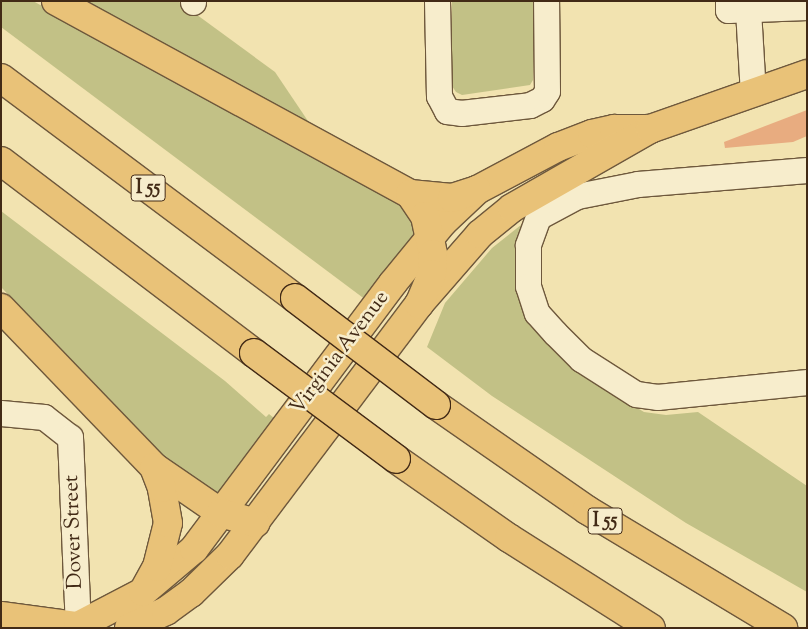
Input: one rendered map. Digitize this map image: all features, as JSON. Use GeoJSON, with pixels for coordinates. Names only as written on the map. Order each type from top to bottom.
{"type":"FeatureCollection","features":[{"type":"Feature","properties":{"kind":"main road"},"geometry":{"type":"LineString","coordinates":[[56,1],[410,194],[452,198],[477,190]]}},
{"type":"Feature","properties":{"kind":"main road","name":"Virginia Avenue"},"geometry":{"type":"LineString","coordinates":[[129,628],[166,611],[191,593],[224,562],[256,523],[381,351],[480,234],[512,208],[650,128],[807,74]]}},
{"type":"Feature","properties":{"kind":"main road","name":"I 55"},"geometry":{"type":"LineString","coordinates":[[1,78],[436,405],[588,510],[782,627]]}},
{"type":"Feature","properties":{"kind":"main road","name":"Virginia Avenue"},"geometry":{"type":"LineString","coordinates":[[82,627],[143,592],[194,549],[323,373],[431,238],[477,190],[558,147],[592,134],[614,129],[650,128]]}},
{"type":"Feature","properties":{"kind":"main road"},"geometry":{"type":"LineString","coordinates":[[1,161],[396,459],[509,538],[651,628]]}},
{"type":"Feature","properties":{"kind":"main road"},"geometry":{"type":"LineString","coordinates":[[410,194],[425,216],[431,238],[432,274],[419,304]]}},
{"type":"Feature","properties":{"kind":"main road"},"geometry":{"type":"LineString","coordinates":[[1,308],[154,467],[221,513],[256,523]]}},
{"type":"Feature","properties":{"kind":"main road"},"geometry":{"type":"LineString","coordinates":[[143,592],[156,567],[168,523],[162,488],[154,467]]}},
{"type":"Feature","properties":{"kind":"main road"},"geometry":{"type":"LineString","coordinates":[[1,616],[82,627]]}},
{"type":"Feature","properties":{"kind":"street"},"geometry":{"type":"LineString","coordinates":[[437,1],[438,96],[447,111],[461,113],[530,105],[542,99],[547,90],[546,1]]}},
{"type":"Feature","properties":{"kind":"street"},"geometry":{"type":"LineString","coordinates":[[753,93],[738,6],[807,7]]}},
{"type":"Feature","properties":{"kind":"street"},"geometry":{"type":"LineString","coordinates":[[807,170],[638,184],[577,196],[538,217],[528,245],[528,286],[536,313],[581,359],[636,394],[657,397],[807,382]]}},
{"type":"Feature","properties":{"kind":"street","name":"Dover Street"},"geometry":{"type":"LineString","coordinates":[[1,413],[44,417],[70,437],[82,627]]}},
{"type":"Feature","properties":{"kind":"shaded area"},"geometry":{"type":"Polygon","coordinates":[[[1,1],[33,1],[399,202],[422,238],[370,303],[1,27],[1,1]]]}},
{"type":"Feature","properties":{"kind":"shaded area"},"geometry":{"type":"Polygon","coordinates":[[[81,1],[178,1],[275,72],[310,124],[81,1]]]}},
{"type":"Feature","properties":{"kind":"shaded area"},"geometry":{"type":"Polygon","coordinates":[[[452,1],[534,1],[533,80],[530,85],[462,95],[456,92],[452,86],[452,1]]]}},
{"type":"Feature","properties":{"kind":"shaded area"},"geometry":{"type":"Polygon","coordinates":[[[1,211],[225,381],[266,417],[269,414],[280,423],[222,496],[200,491],[160,454],[1,287],[1,211]]]}},
{"type":"Feature","properties":{"kind":"shaded area"},"geometry":{"type":"Polygon","coordinates":[[[521,225],[527,317],[536,332],[629,403],[644,412],[666,415],[698,412],[807,486],[807,592],[686,523],[492,396],[427,347],[445,303],[492,248],[521,225]]]}},
{"type":"Feature","properties":{"kind":"building"},"geometry":{"type":"Polygon","coordinates":[[[807,110],[807,136],[793,142],[725,148],[724,142],[807,110]]]}}]}
